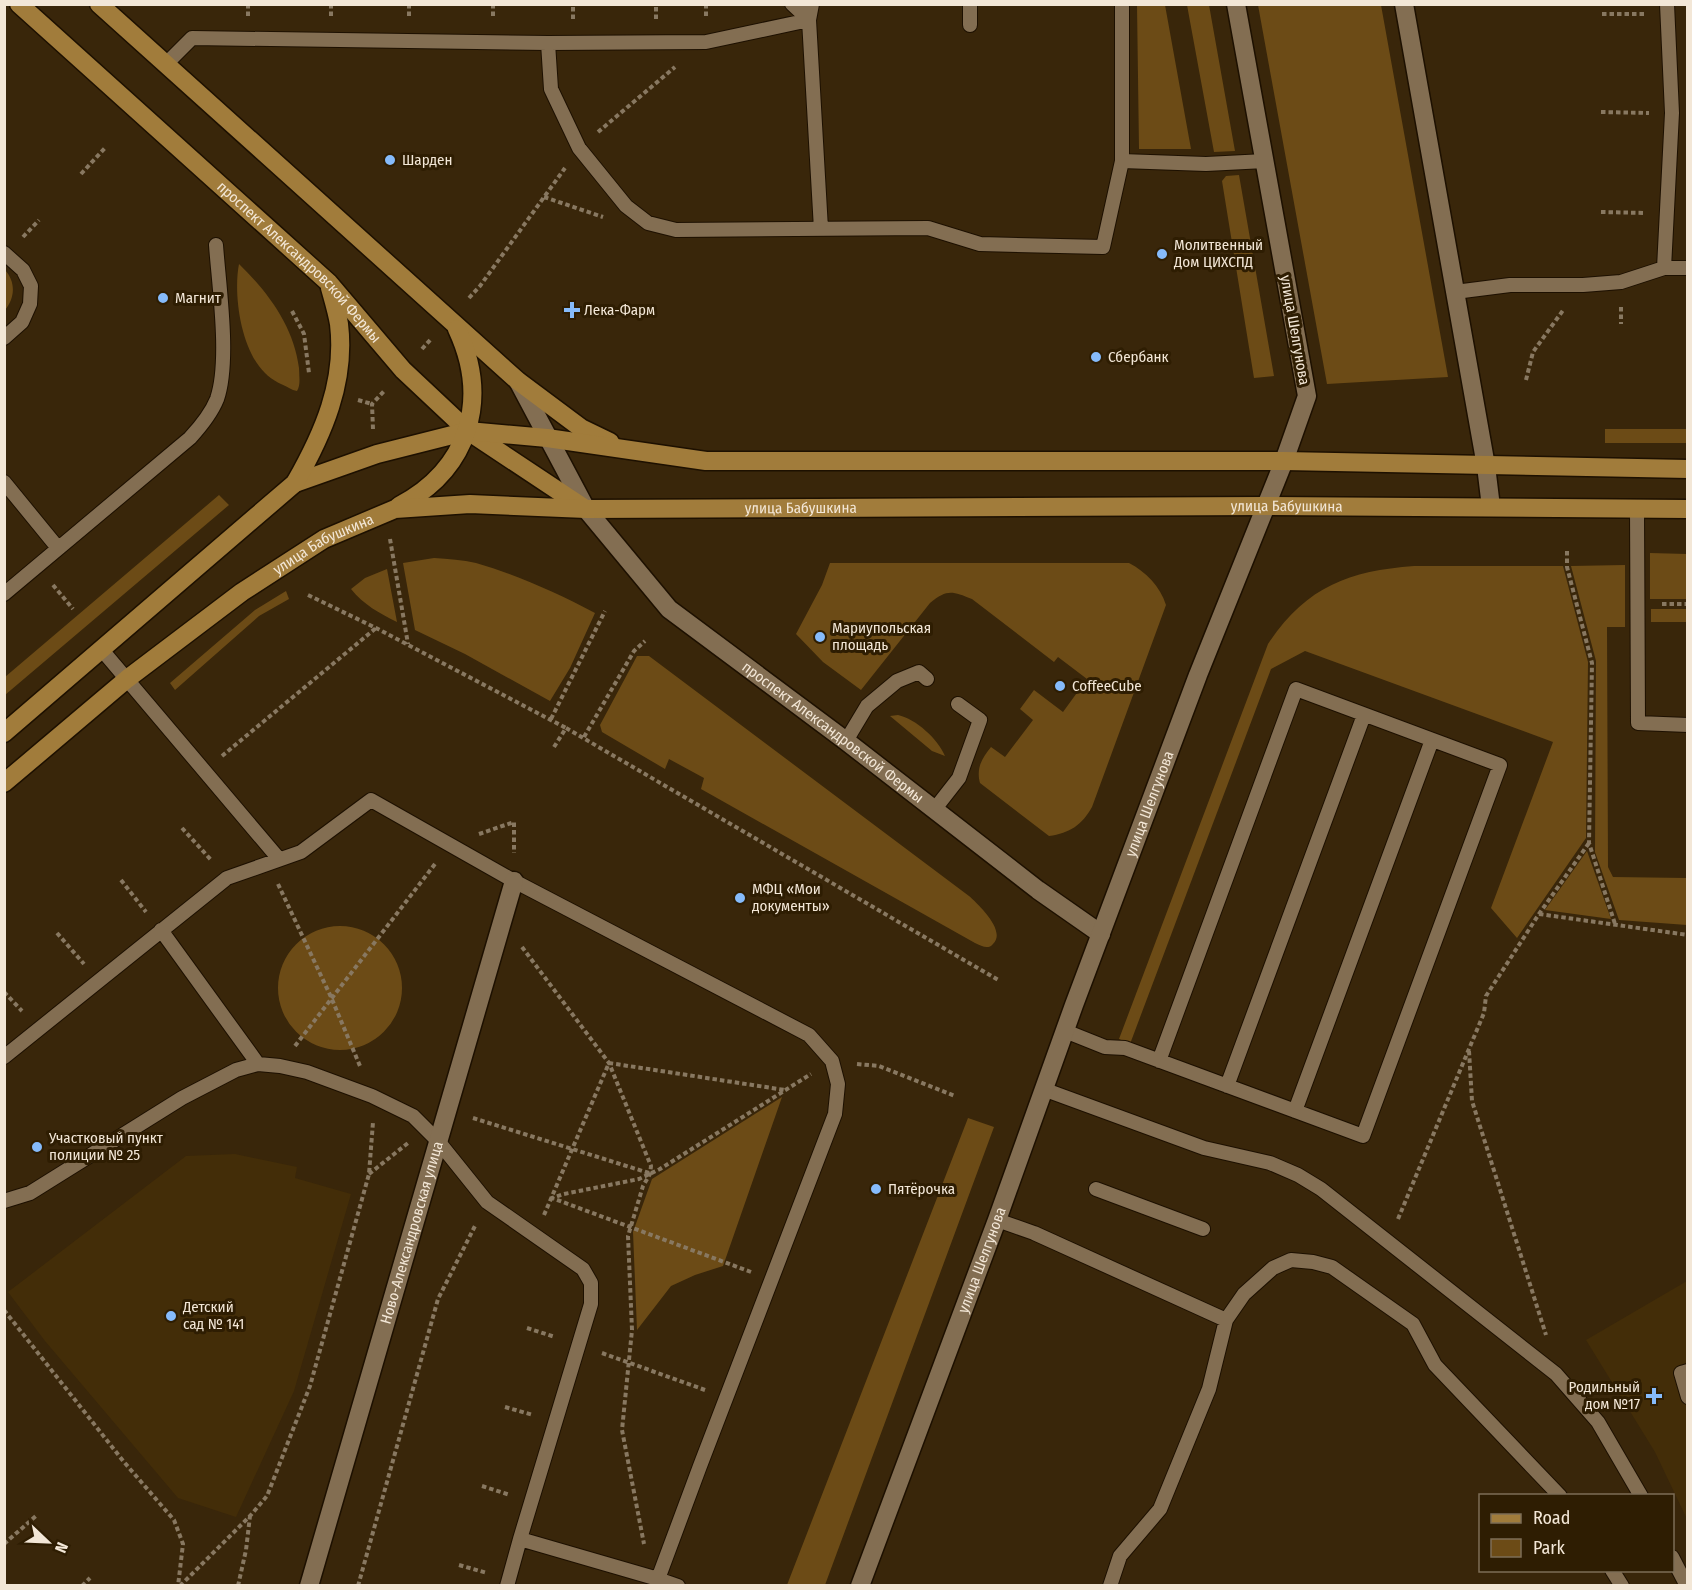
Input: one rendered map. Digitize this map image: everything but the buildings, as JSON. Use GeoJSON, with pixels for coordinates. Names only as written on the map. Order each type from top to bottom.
{"type":"FeatureCollection","features":[{"type":"Feature","properties":{"kind":"main road","name":"проспект Александровской Фермы"},"geometry":{"type":"LineString","coordinates":[[19,4],[329,283],[403,370],[468,431],[586,509]]}},
{"type":"Feature","properties":{"kind":"main road","name":"проспект Александровской Фермы"},"geometry":{"type":"LineString","coordinates":[[99,4],[518,381],[581,428],[627,450]]}},
{"type":"Feature","properties":{"kind":"main road"},"geometry":{"type":"LineString","coordinates":[[4,733],[295,483],[329,415],[338,374],[339,322],[329,283]]}},
{"type":"Feature","properties":{"kind":"main road"},"geometry":{"type":"LineString","coordinates":[[395,509],[410,501],[437,479],[448,466],[468,431],[472,376],[466,350],[456,325]]}},
{"type":"Feature","properties":{"kind":"main road"},"geometry":{"type":"LineString","coordinates":[[295,483],[376,454],[468,431],[548,438],[706,461],[1284,461],[1688,469]]}},
{"type":"Feature","properties":{"kind":"main road","name":"улица Бабушкина"},"geometry":{"type":"LineString","coordinates":[[4,783],[128,679],[242,592],[324,539],[395,509],[470,504],[586,509],[1267,506],[1688,509]]}},
{"type":"Feature","properties":{"kind":"street","name":"улица Шелгунова"},"geometry":{"type":"LineString","coordinates":[[860,1586],[1101,934],[1232,587],[1267,506],[1306,396],[1236,4]]}},
{"type":"Feature","properties":{"kind":"street"},"geometry":{"type":"LineString","coordinates":[[1404,4],[1486,466],[1491,507]]}},
{"type":"Feature","properties":{"kind":"street","name":"проспект Александровской Фермы"},"geometry":{"type":"LineString","coordinates":[[518,381],[586,509],[669,609],[846,741],[1038,890],[1101,934]]}},
{"type":"Feature","properties":{"kind":"street","name":"Ново-Александровская улица"},"geometry":{"type":"LineString","coordinates":[[309,1586],[514,881]]}},
{"type":"Feature","properties":{"kind":"lane"},"geometry":{"type":"LineString","coordinates":[[792,4],[809,20]]}},
{"type":"Feature","properties":{"kind":"lane"},"geometry":{"type":"LineString","coordinates":[[812,4],[809,20],[821,229]]}},
{"type":"Feature","properties":{"kind":"lane"},"geometry":{"type":"LineString","coordinates":[[970,4],[970,25]]}},
{"type":"Feature","properties":{"kind":"lane"},"geometry":{"type":"LineString","coordinates":[[548,43],[551,89],[579,148],[626,206],[648,223],[676,231],[928,228],[980,244],[1103,247],[1122,161],[1122,4]]}},
{"type":"Feature","properties":{"kind":"lane"},"geometry":{"type":"LineString","coordinates":[[1664,268],[1672,114],[1668,10]]}},
{"type":"Feature","properties":{"kind":"lane"},"geometry":{"type":"LineString","coordinates":[[166,63],[192,38],[548,43],[706,42],[809,20]]}},
{"type":"Feature","properties":{"kind":"lane"},"geometry":{"type":"LineString","coordinates":[[1122,161],[1206,164],[1265,162]]}},
{"type":"Feature","properties":{"kind":"lane"},"geometry":{"type":"LineString","coordinates":[[4,594],[190,438],[205,422],[216,400],[222,376],[216,245]]}},
{"type":"Feature","properties":{"kind":"lane"},"geometry":{"type":"LineString","coordinates":[[4,254],[23,270],[31,286],[30,304],[22,322],[4,338]]}},
{"type":"Feature","properties":{"kind":"lane"},"geometry":{"type":"LineString","coordinates":[[1455,292],[1485,286],[1583,285],[1621,282],[1664,268],[1688,268]]}},
{"type":"Feature","properties":{"kind":"lane"},"geometry":{"type":"LineString","coordinates":[[4,482],[58,548]]}},
{"type":"Feature","properties":{"kind":"lane"},"geometry":{"type":"LineString","coordinates":[[1637,509],[1638,723],[1688,725]]}},
{"type":"Feature","properties":{"kind":"lane"},"geometry":{"type":"LineString","coordinates":[[102,650],[279,859]]}},
{"type":"Feature","properties":{"kind":"lane"},"geometry":{"type":"LineString","coordinates":[[846,741],[867,706],[897,681],[919,672],[927,679]]}},
{"type":"Feature","properties":{"kind":"lane"},"geometry":{"type":"LineString","coordinates":[[1065,1031],[1105,1047],[1125,1048],[1159,1061],[1363,1136],[1500,765],[1296,689],[1159,1061]]}},
{"type":"Feature","properties":{"kind":"lane"},"geometry":{"type":"LineString","coordinates":[[934,810],[958,778],[980,720],[958,704]]}},
{"type":"Feature","properties":{"kind":"lane"},"geometry":{"type":"LineString","coordinates":[[1227,1086],[1364,715]]}},
{"type":"Feature","properties":{"kind":"lane"},"geometry":{"type":"LineString","coordinates":[[1295,1111],[1432,740]]}},
{"type":"Feature","properties":{"kind":"lane"},"geometry":{"type":"LineString","coordinates":[[4,1057],[227,878],[301,852],[371,800],[514,881],[809,1035],[832,1061],[838,1084],[835,1114],[658,1579]]}},
{"type":"Feature","properties":{"kind":"lane"},"geometry":{"type":"LineString","coordinates":[[161,930],[258,1064]]}},
{"type":"Feature","properties":{"kind":"lane"},"geometry":{"type":"LineString","coordinates":[[4,1201],[30,1193],[182,1098],[236,1070],[258,1064],[307,1072],[372,1096],[413,1116],[438,1141],[488,1202],[583,1269],[591,1283],[591,1304],[507,1586]]}},
{"type":"Feature","properties":{"kind":"lane"},"geometry":{"type":"LineString","coordinates":[[1043,1089],[1204,1148],[1270,1163],[1299,1175],[1322,1189],[1556,1374],[1598,1422],[1640,1494]]}},
{"type":"Feature","properties":{"kind":"lane"},"geometry":{"type":"LineString","coordinates":[[1096,1189],[1203,1229]]}},
{"type":"Feature","properties":{"kind":"lane"},"geometry":{"type":"LineString","coordinates":[[997,1220],[1034,1233],[1226,1320]]}},
{"type":"Feature","properties":{"kind":"lane"},"geometry":{"type":"LineString","coordinates":[[1110,1586],[1120,1556],[1160,1509],[1209,1389],[1226,1320],[1244,1294],[1273,1268],[1291,1260],[1332,1267],[1413,1324],[1435,1365],[1558,1494]]}},
{"type":"Feature","properties":{"kind":"lane"},"geometry":{"type":"LineString","coordinates":[[1688,1371],[1681,1373],[1688,1397]]}},
{"type":"Feature","properties":{"kind":"lane"},"geometry":{"type":"LineString","coordinates":[[520,1539],[678,1586]]}},
{"type":"Feature","properties":{"kind":"lane"},"geometry":{"type":"LineString","coordinates":[[1674,1561],[1687,1586]]}},
{"type":"Feature","properties":{"kind":"lane"},"geometry":{"type":"LineString","coordinates":[[1613,1572],[1622,1586]]}},
{"type":"Feature","properties":{"kind":"path"},"geometry":{"type":"LineString","coordinates":[[1602,14],[1668,10]]}},
{"type":"Feature","properties":{"kind":"path"},"geometry":{"type":"LineString","coordinates":[[1601,112],[1672,114]]}},
{"type":"Feature","properties":{"kind":"path"},"geometry":{"type":"LineString","coordinates":[[81,174],[105,148]]}},
{"type":"Feature","properties":{"kind":"path"},"geometry":{"type":"LineString","coordinates":[[544,196],[605,218],[626,206]]}},
{"type":"Feature","properties":{"kind":"path"},"geometry":{"type":"LineString","coordinates":[[1600,212],[1667,213]]}},
{"type":"Feature","properties":{"kind":"path"},"geometry":{"type":"LineString","coordinates":[[1526,380],[1533,352],[1565,307]]}},
{"type":"Feature","properties":{"kind":"path"},"geometry":{"type":"LineString","coordinates":[[292,311],[304,334],[309,378]]}},
{"type":"Feature","properties":{"kind":"path"},"geometry":{"type":"LineString","coordinates":[[422,349],[433,338]]}},
{"type":"Feature","properties":{"kind":"path"},"geometry":{"type":"LineString","coordinates":[[373,433],[372,404],[385,390]]}},
{"type":"Feature","properties":{"kind":"path"},"geometry":{"type":"LineString","coordinates":[[390,538],[408,644]]}},
{"type":"Feature","properties":{"kind":"path"},"geometry":{"type":"LineString","coordinates":[[1567,551],[1567,567],[1592,663],[1589,843],[1615,924]]}},
{"type":"Feature","properties":{"kind":"path"},"geometry":{"type":"LineString","coordinates":[[37,566],[73,609]]}},
{"type":"Feature","properties":{"kind":"path"},"geometry":{"type":"LineString","coordinates":[[308,595],[551,718],[1000,981]]}},
{"type":"Feature","properties":{"kind":"path"},"geometry":{"type":"LineString","coordinates":[[551,718],[605,611]]}},
{"type":"Feature","properties":{"kind":"path"},"geometry":{"type":"LineString","coordinates":[[205,771],[376,628]]}},
{"type":"Feature","properties":{"kind":"path"},"geometry":{"type":"LineString","coordinates":[[584,737],[634,651],[645,641]]}},
{"type":"Feature","properties":{"kind":"path"},"geometry":{"type":"LineString","coordinates":[[554,747],[566,728]]}},
{"type":"Feature","properties":{"kind":"path"},"geometry":{"type":"LineString","coordinates":[[280,1066],[450,845],[514,822]]}},
{"type":"Feature","properties":{"kind":"path"},"geometry":{"type":"LineString","coordinates":[[182,828],[227,878]]}},
{"type":"Feature","properties":{"kind":"path"},"geometry":{"type":"LineString","coordinates":[[1388,1243],[1484,1013],[1486,996],[1539,914],[1589,843]]}},
{"type":"Feature","properties":{"kind":"path"},"geometry":{"type":"LineString","coordinates":[[121,880],[161,930]]}},
{"type":"Feature","properties":{"kind":"path"},"geometry":{"type":"LineString","coordinates":[[277,882],[331,997],[360,1068]]}},
{"type":"Feature","properties":{"kind":"path"},"geometry":{"type":"LineString","coordinates":[[1539,914],[1688,935]]}},
{"type":"Feature","properties":{"kind":"path"},"geometry":{"type":"LineString","coordinates":[[502,920],[609,1063],[651,1166],[629,1227],[628,1236],[632,1330],[622,1430],[643,1542],[658,1579]]}},
{"type":"Feature","properties":{"kind":"path"},"geometry":{"type":"LineString","coordinates":[[57,933],[98,980]]}},
{"type":"Feature","properties":{"kind":"path"},"geometry":{"type":"LineString","coordinates":[[1468,1050],[1472,1101],[1550,1346]]}},
{"type":"Feature","properties":{"kind":"path"},"geometry":{"type":"LineString","coordinates":[[552,1198],[639,1179],[650,1174],[832,1061],[879,1066],[955,1096]]}},
{"type":"Feature","properties":{"kind":"path"},"geometry":{"type":"LineString","coordinates":[[609,1063],[786,1090]]}},
{"type":"Feature","properties":{"kind":"path"},"geometry":{"type":"LineString","coordinates":[[535,1236],[609,1063]]}},
{"type":"Feature","properties":{"kind":"path"},"geometry":{"type":"LineString","coordinates":[[447,1110],[650,1174]]}},
{"type":"Feature","properties":{"kind":"path"},"geometry":{"type":"LineString","coordinates":[[179,1586],[250,1516],[267,1496],[310,1386],[369,1174],[373,1112]]}},
{"type":"Feature","properties":{"kind":"path"},"geometry":{"type":"LineString","coordinates":[[369,1174],[407,1143],[417,1142]]}},
{"type":"Feature","properties":{"kind":"path"},"geometry":{"type":"LineString","coordinates":[[552,1198],[772,1279]]}},
{"type":"Feature","properties":{"kind":"path"},"geometry":{"type":"LineString","coordinates":[[358,1586],[438,1299],[488,1202]]}},
{"type":"Feature","properties":{"kind":"path"},"geometry":{"type":"LineString","coordinates":[[4,1310],[124,1462],[174,1520],[183,1544],[179,1586]]}},
{"type":"Feature","properties":{"kind":"path"},"geometry":{"type":"LineString","coordinates":[[608,1355],[709,1391]]}},
{"type":"Feature","properties":{"kind":"path"},"geometry":{"type":"LineString","coordinates":[[4,1544],[37,1515]]}},
{"type":"Feature","properties":{"kind":"path"},"geometry":{"type":"LineString","coordinates":[[238,1586],[246,1550],[250,1516]]}},
{"type":"Feature","properties":{"kind":"path"},"geometry":{"type":"LineString","coordinates":[[81,1586],[90,1578]]}},
{"type":"Feature","properties":{"kind":"shaded area","name":"Детский сад № 141"},"geometry":{"type":"Polygon","coordinates":[[[235,1154],[297,1167],[295,1178],[351,1194],[294,1391],[236,1517],[178,1498],[45,1341],[8,1292],[186,1156],[235,1154]]]}},
{"type":"Feature","properties":{"kind":"shaded area","name":"Родильный дом №17"},"geometry":{"type":"Polygon","coordinates":[[[1687,1281],[1687,1519],[1655,1452],[1586,1340],[1687,1281]]]}},
{"type":"Feature","properties":{"kind":"green space"},"geometry":{"type":"Polygon","coordinates":[[[1137,5],[1165,5],[1191,149],[1139,149],[1137,5]]]}},
{"type":"Feature","properties":{"kind":"green space"},"geometry":{"type":"Polygon","coordinates":[[[1187,5],[1209,5],[1235,151],[1214,152],[1187,5]]]}},
{"type":"Feature","properties":{"kind":"green space"},"geometry":{"type":"Polygon","coordinates":[[[1258,5],[1381,5],[1448,377],[1327,384],[1258,5]]]}},
{"type":"Feature","properties":{"kind":"green space"},"geometry":{"type":"Polygon","coordinates":[[[1239,175],[1274,376],[1254,378],[1222,181],[1226,176],[1239,175]]]}},
{"type":"Feature","properties":{"kind":"green space"},"geometry":{"type":"Polygon","coordinates":[[[239,264],[269,298],[292,338],[299,368],[297,391],[268,376],[250,351],[238,306],[239,264]]]}},
{"type":"Feature","properties":{"kind":"green space"},"geometry":{"type":"Polygon","coordinates":[[[5,270],[11,280],[13,290],[11,300],[5,310],[5,270]]]}},
{"type":"Feature","properties":{"kind":"green space"},"geometry":{"type":"Polygon","coordinates":[[[1605,429],[1687,429],[1687,443],[1605,443],[1605,429]]]}},
{"type":"Feature","properties":{"kind":"green space"},"geometry":{"type":"Polygon","coordinates":[[[219,495],[229,505],[5,695],[5,677],[219,495]]]}},
{"type":"Feature","properties":{"kind":"green space"},"geometry":{"type":"Polygon","coordinates":[[[1650,553],[1687,554],[1687,599],[1650,599],[1650,553]]]}},
{"type":"Feature","properties":{"kind":"green space"},"geometry":{"type":"Polygon","coordinates":[[[434,558],[471,562],[507,573],[595,613],[570,668],[550,701],[465,654],[415,630],[403,563],[434,558]]]}},
{"type":"Feature","properties":{"kind":"green space"},"geometry":{"type":"Polygon","coordinates":[[[830,563],[1129,563],[1152,580],[1166,605],[1092,807],[1080,823],[1063,833],[1049,836],[980,783],[979,768],[991,747],[1005,757],[1033,720],[1020,709],[1034,690],[1063,712],[1087,679],[1058,657],[1054,662],[972,599],[959,594],[945,593],[930,603],[861,690],[823,662],[796,634],[822,585],[830,563]]]}},
{"type":"Feature","properties":{"kind":"green space"},"geometry":{"type":"Polygon","coordinates":[[[1625,565],[1625,627],[1607,627],[1608,867],[1613,877],[1687,878],[1687,925],[1619,920],[1595,852],[1596,661],[1571,566],[1625,565]]]}},
{"type":"Feature","properties":{"kind":"green space"},"geometry":{"type":"Polygon","coordinates":[[[1414,566],[1563,566],[1588,662],[1586,838],[1517,938],[1491,908],[1553,742],[1305,651],[1271,669],[1130,1044],[1119,1039],[1268,644],[1282,624],[1298,608],[1331,586],[1369,572],[1414,566]]]}},
{"type":"Feature","properties":{"kind":"green space"},"geometry":{"type":"Polygon","coordinates":[[[387,569],[397,622],[372,608],[351,589],[365,578],[387,569]]]}},
{"type":"Feature","properties":{"kind":"green space"},"geometry":{"type":"Polygon","coordinates":[[[286,591],[289,599],[259,616],[175,690],[170,683],[255,610],[286,591]]]}},
{"type":"Feature","properties":{"kind":"green space"},"geometry":{"type":"Polygon","coordinates":[[[1651,609],[1687,609],[1687,622],[1651,622],[1651,609]]]}},
{"type":"Feature","properties":{"kind":"green space"},"geometry":{"type":"Polygon","coordinates":[[[637,656],[649,656],[969,896],[994,925],[996,939],[993,944],[987,947],[975,943],[701,789],[704,778],[669,759],[665,769],[602,732],[600,725],[637,656]]]}},
{"type":"Feature","properties":{"kind":"green space"},"geometry":{"type":"Polygon","coordinates":[[[898,715],[926,731],[945,756],[932,751],[890,716],[898,715]]]}},
{"type":"Feature","properties":{"kind":"green space"},"geometry":{"type":"Polygon","coordinates":[[[1587,851],[1611,919],[1545,910],[1587,851]]]}},
{"type":"Feature","properties":{"kind":"green space"},"geometry":{"type":"Polygon","coordinates":[[[340,926],[364,931],[384,944],[397,964],[402,988],[397,1012],[384,1032],[364,1045],[340,1050],[316,1045],[296,1032],[283,1012],[278,988],[283,964],[296,944],[316,931],[340,926]]]}},
{"type":"Feature","properties":{"kind":"green space"},"geometry":{"type":"Polygon","coordinates":[[[782,1097],[723,1266],[671,1286],[637,1330],[633,1232],[652,1179],[782,1097]]]}},
{"type":"Feature","properties":{"kind":"green space"},"geometry":{"type":"Polygon","coordinates":[[[968,1118],[994,1127],[825,1585],[787,1585],[968,1118]]]}},
{"type":"Feature","properties":{"kind":"place","name":"Шарден"},"geometry":{"type":"Point","coordinates":[390,160]}},
{"type":"Feature","properties":{"kind":"place","name":"Молитвенный Дом ЦИХСПД"},"geometry":{"type":"Point","coordinates":[1162,254]}},
{"type":"Feature","properties":{"kind":"place","name":"Магнит"},"geometry":{"type":"Point","coordinates":[163,298]}},
{"type":"Feature","properties":{"kind":"place","name":"Лека-Фарм"},"geometry":{"type":"Point","coordinates":[572,310]}},
{"type":"Feature","properties":{"kind":"place","name":"Сбербанк"},"geometry":{"type":"Point","coordinates":[1096,357]}},
{"type":"Feature","properties":{"kind":"place","name":"Мариупольская площадь"},"geometry":{"type":"Point","coordinates":[820,637]}},
{"type":"Feature","properties":{"kind":"place","name":"CoffeeCube"},"geometry":{"type":"Point","coordinates":[1060,686]}},
{"type":"Feature","properties":{"kind":"place","name":"МФЦ «Мои документы»"},"geometry":{"type":"Point","coordinates":[740,898]}},
{"type":"Feature","properties":{"kind":"place","name":"Участковый пункт полиции № 25"},"geometry":{"type":"Point","coordinates":[37,1147]}},
{"type":"Feature","properties":{"kind":"place","name":"Пятёрочка"},"geometry":{"type":"Point","coordinates":[876,1189]}},
{"type":"Feature","properties":{"kind":"place","name":"Детский сад № 141"},"geometry":{"type":"Point","coordinates":[171,1316]}},
{"type":"Feature","properties":{"kind":"place","name":"Родильный дом №17"},"geometry":{"type":"Point","coordinates":[1654,1396]}}]}
